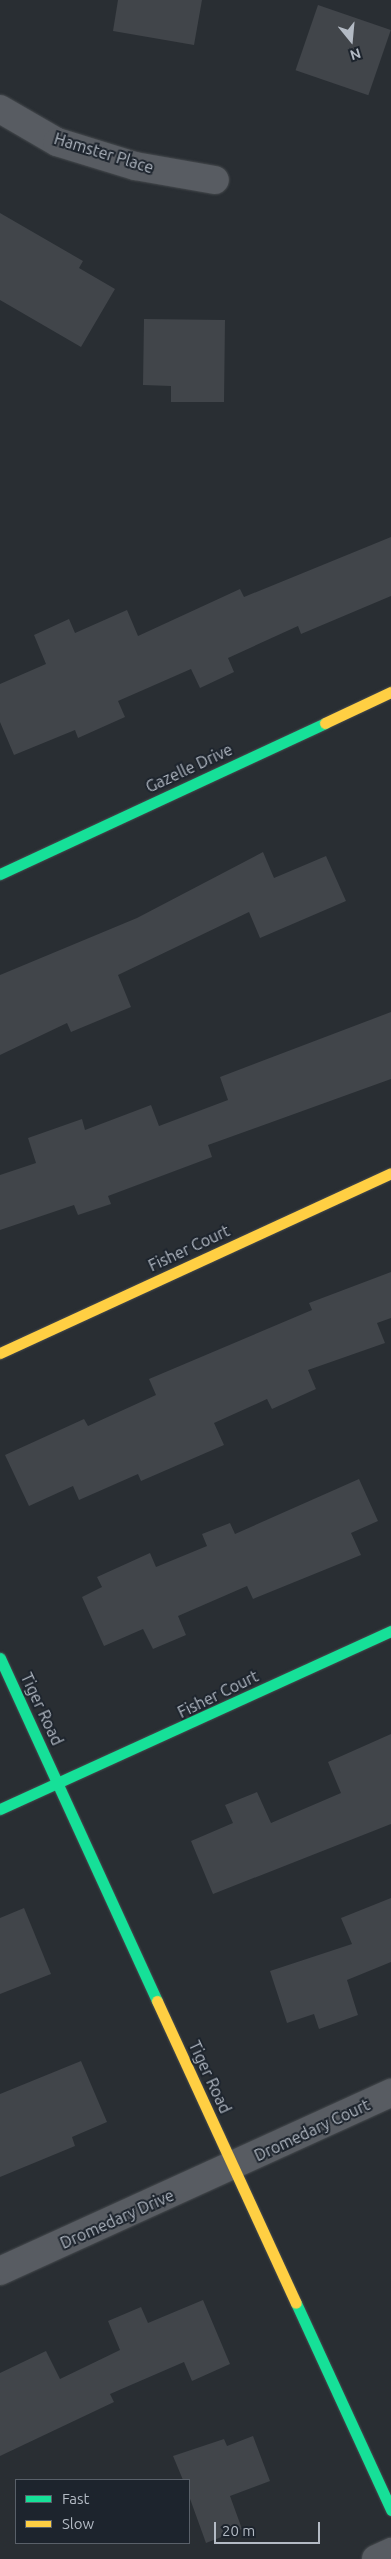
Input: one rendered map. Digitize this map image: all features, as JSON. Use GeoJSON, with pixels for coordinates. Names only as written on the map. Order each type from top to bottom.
{"type":"FeatureCollection","features":[{"type":"Feature","properties":{"kind":"street","name":"Hamster Place"},"geometry":{"type":"LineString","coordinates":[[0,109],[57,142],[135,166],[215,180]]}},
{"type":"Feature","properties":{"kind":"street","name":"Gazelle Drive"},"geometry":{"type":"LineString","coordinates":[[0,874],[391,692]]}},
{"type":"Feature","properties":{"kind":"street","name":"Fisher Court"},"geometry":{"type":"LineString","coordinates":[[0,1353],[391,1173]]}},
{"type":"Feature","properties":{"kind":"street","name":"Fisher Court"},"geometry":{"type":"LineString","coordinates":[[0,1809],[391,1632]]}},
{"type":"Feature","properties":{"kind":"street","name":"Tiger Road"},"geometry":{"type":"LineString","coordinates":[[0,1658],[391,2510]]}},
{"type":"Feature","properties":{"kind":"street","name":"Dromedary Court"},"geometry":{"type":"LineString","coordinates":[[233,2166],[391,2093]]}},
{"type":"Feature","properties":{"kind":"street","name":"Dromedary Drive"},"geometry":{"type":"LineString","coordinates":[[0,2271],[233,2166]]}},
{"type":"Feature","properties":{"kind":"street"},"geometry":{"type":"LineString","coordinates":[[376,2559],[391,2552]]}},
{"type":"Feature","properties":{"kind":"building"},"geometry":{"type":"Polygon","coordinates":[[[118,0],[202,0],[194,45],[113,31],[118,0]]]}},
{"type":"Feature","properties":{"kind":"building"},"geometry":{"type":"Polygon","coordinates":[[[318,5],[391,30],[368,95],[296,70],[318,5]]]}},
{"type":"Feature","properties":{"kind":"building"},"geometry":{"type":"Polygon","coordinates":[[[0,213],[83,261],[79,268],[115,289],[81,347],[0,300],[0,213]]]}},
{"type":"Feature","properties":{"kind":"building"},"geometry":{"type":"Polygon","coordinates":[[[144,319],[225,320],[224,402],[171,402],[171,386],[143,385],[144,319]]]}},
{"type":"Feature","properties":{"kind":"building"},"geometry":{"type":"Polygon","coordinates":[[[391,537],[391,596],[301,634],[298,626],[228,658],[234,672],[200,688],[191,669],[118,701],[125,717],[78,738],[75,730],[14,755],[0,722],[0,684],[46,664],[34,635],[69,619],[75,633],[127,610],[138,636],[240,589],[244,597],[391,537]]]}},
{"type":"Feature","properties":{"kind":"building"},"geometry":{"type":"Polygon","coordinates":[[[263,852],[274,878],[326,856],[346,901],[260,938],[249,912],[118,975],[131,1007],[71,1032],[67,1023],[0,1055],[0,975],[137,918],[263,852]]]}},
{"type":"Feature","properties":{"kind":"building"},"geometry":{"type":"Polygon","coordinates":[[[391,1012],[391,1079],[208,1145],[212,1157],[108,1196],[111,1204],[78,1215],[74,1205],[0,1230],[0,1175],[36,1163],[28,1138],[82,1119],[85,1130],[151,1105],[159,1126],[228,1100],[220,1077],[391,1012]]]}},
{"type":"Feature","properties":{"kind":"building"},"geometry":{"type":"Polygon","coordinates":[[[391,1272],[391,1318],[377,1323],[385,1343],[308,1370],[316,1389],[272,1409],[267,1399],[214,1423],[224,1445],[141,1481],[138,1474],[79,1500],[73,1486],[29,1506],[5,1455],[84,1419],[88,1426],[156,1395],[149,1379],[312,1310],[309,1303],[391,1272]]]}},
{"type":"Feature","properties":{"kind":"building"},"geometry":{"type":"Polygon","coordinates":[[[359,1479],[378,1521],[351,1533],[361,1555],[253,1599],[247,1586],[178,1616],[186,1635],[153,1649],[143,1629],[104,1646],[82,1597],[102,1587],[97,1577],[150,1553],[156,1567],[207,1546],[202,1534],[230,1523],[235,1534],[359,1479]]]}},
{"type":"Feature","properties":{"kind":"building"},"geometry":{"type":"Polygon","coordinates":[[[391,1734],[391,1824],[213,1894],[191,1841],[233,1823],[225,1805],[257,1792],[271,1823],[341,1793],[328,1762],[391,1734]]]}},
{"type":"Feature","properties":{"kind":"building"},"geometry":{"type":"Polygon","coordinates":[[[391,1898],[391,1962],[347,1980],[358,2015],[319,2029],[314,2014],[287,2023],[270,1971],[352,1944],[341,1918],[391,1898]]]}},
{"type":"Feature","properties":{"kind":"building"},"geometry":{"type":"Polygon","coordinates":[[[24,1908],[51,1974],[0,1994],[0,1918],[24,1908]]]}},
{"type":"Feature","properties":{"kind":"building"},"geometry":{"type":"Polygon","coordinates":[[[81,2061],[107,2122],[72,2137],[75,2146],[0,2177],[0,2094],[81,2061]]]}},
{"type":"Feature","properties":{"kind":"building"},"geometry":{"type":"Polygon","coordinates":[[[203,2300],[230,2364],[192,2381],[184,2362],[110,2394],[114,2402],[0,2456],[0,2373],[46,2351],[60,2379],[120,2350],[108,2321],[141,2307],[148,2323],[203,2300]]]}},
{"type":"Feature","properties":{"kind":"building"},"geometry":{"type":"Polygon","coordinates":[[[253,2436],[270,2481],[230,2496],[242,2529],[206,2543],[190,2499],[190,2479],[183,2479],[173,2456],[224,2439],[227,2446],[253,2436]]]}},
{"type":"Feature","properties":{"kind":"traffic: fast"},"geometry":{"type":"LineString","coordinates":[[0,874],[325,723]]}},
{"type":"Feature","properties":{"kind":"traffic: fast"},"geometry":{"type":"LineString","coordinates":[[0,1809],[391,1631]]}},
{"type":"Feature","properties":{"kind":"traffic: fast"},"geometry":{"type":"LineString","coordinates":[[0,1658],[157,2001]]}},
{"type":"Feature","properties":{"kind":"traffic: fast"},"geometry":{"type":"LineString","coordinates":[[296,2303],[391,2510]]}},
{"type":"Feature","properties":{"kind":"traffic: slow"},"geometry":{"type":"LineString","coordinates":[[325,723],[391,692]]}},
{"type":"Feature","properties":{"kind":"traffic: slow"},"geometry":{"type":"LineString","coordinates":[[0,1353],[391,1173]]}},
{"type":"Feature","properties":{"kind":"traffic: slow"},"geometry":{"type":"LineString","coordinates":[[157,2001],[296,2303]]}}]}
